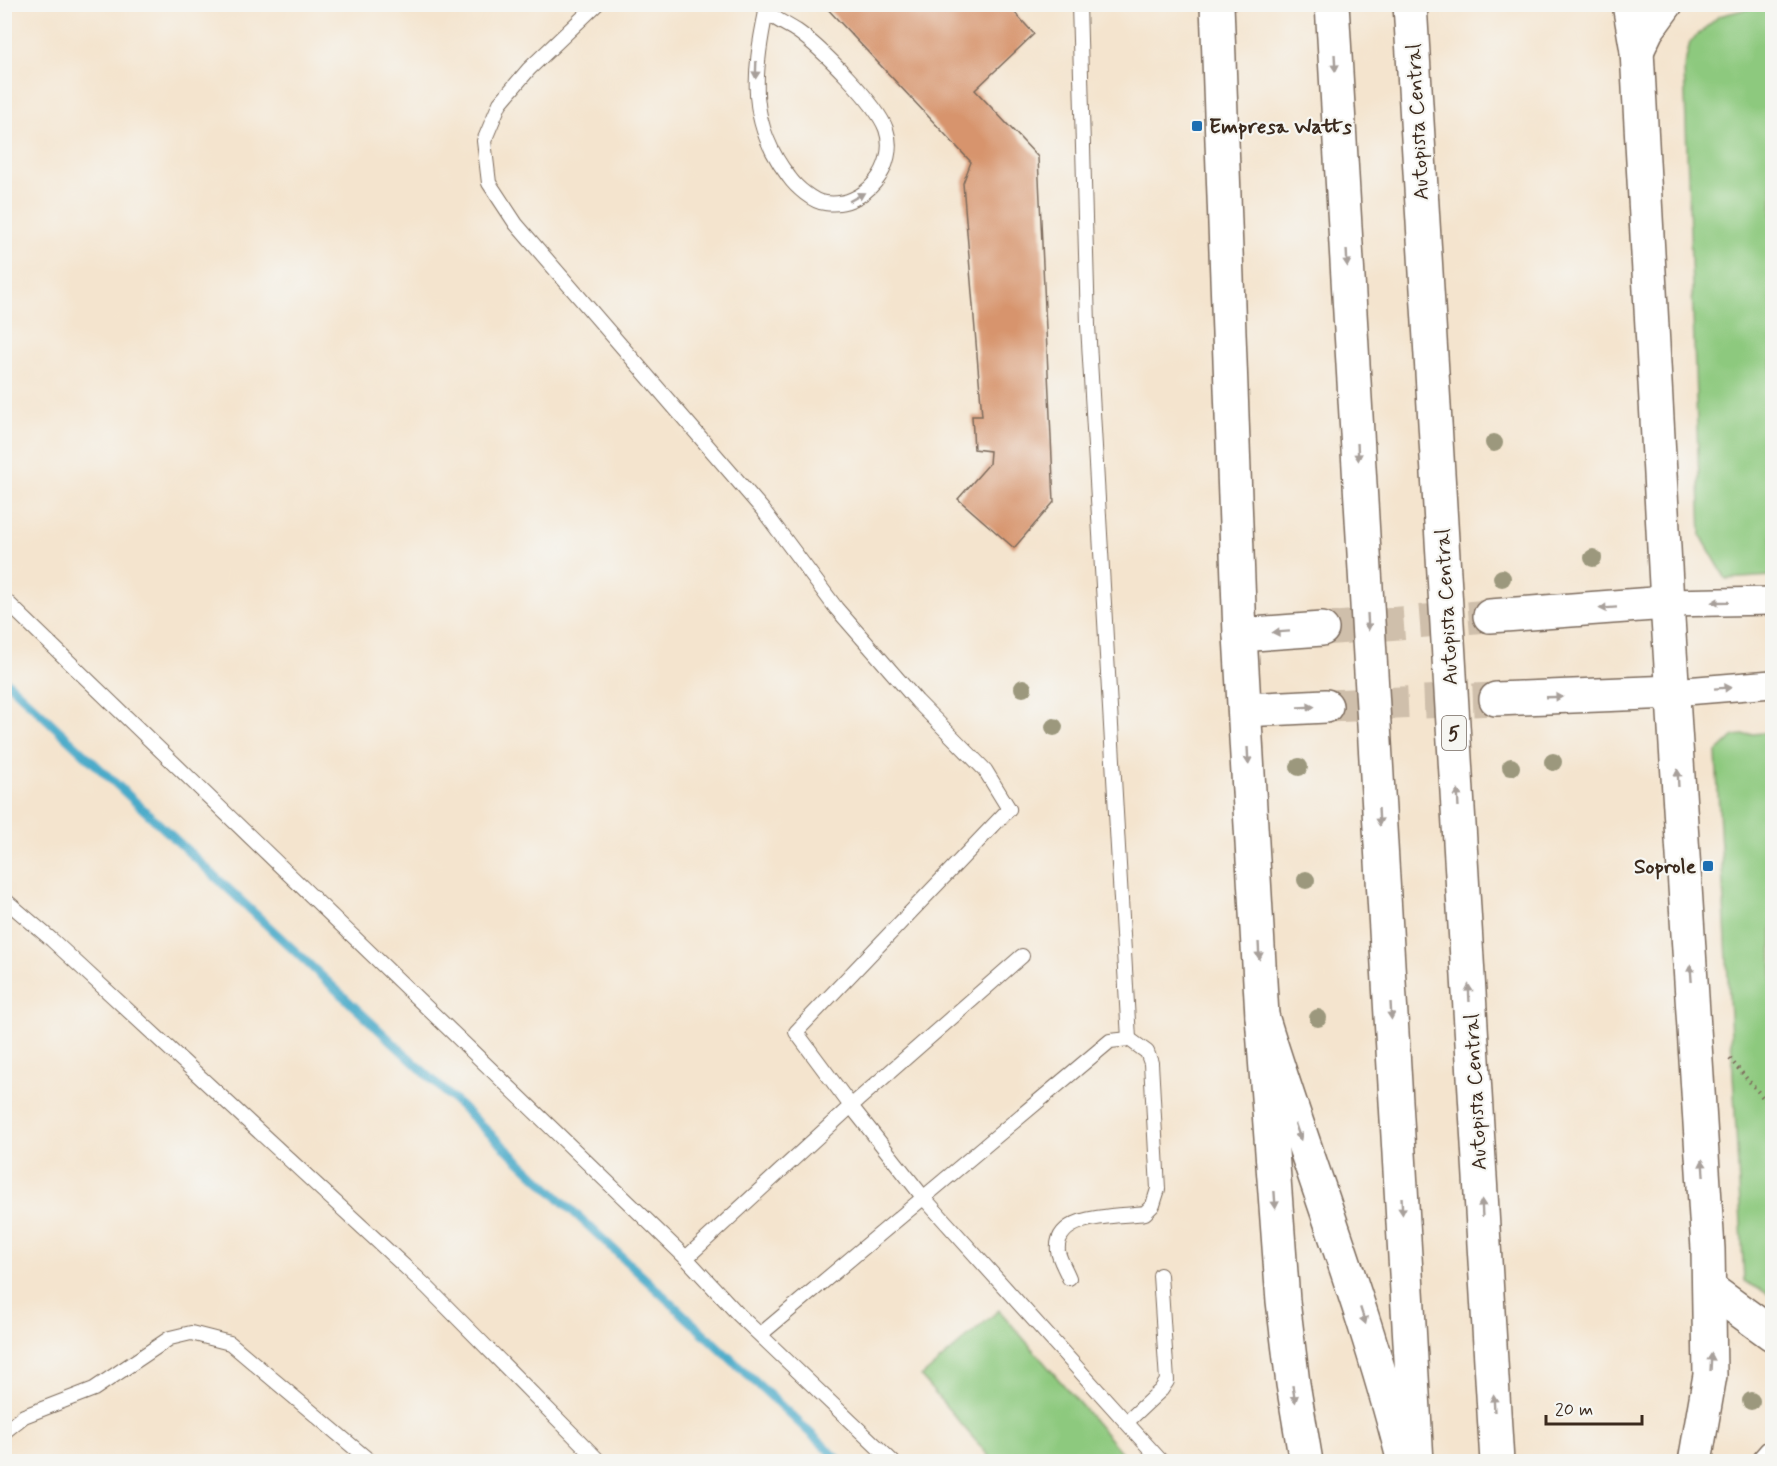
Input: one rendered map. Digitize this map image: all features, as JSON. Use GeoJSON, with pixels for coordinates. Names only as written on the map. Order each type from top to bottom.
{"type":"FeatureCollection","features":[{"type":"Feature","properties":{"kind":"main road"},"geometry":{"type":"LineString","coordinates":[[1217,4],[1240,635],[1262,1016],[1282,1301],[1306,1461]]}},
{"type":"Feature","properties":{"kind":"main road"},"geometry":{"type":"LineString","coordinates":[[1332,4],[1417,1461]]}},
{"type":"Feature","properties":{"kind":"main road","name":"Autopista Central"},"geometry":{"type":"LineString","coordinates":[[1410,4],[1497,1461]]}},
{"type":"Feature","properties":{"kind":"main road"},"geometry":{"type":"LineString","coordinates":[[1629,4],[1637,51],[1666,603],[1710,1289],[1710,1375],[1695,1461]]}},
{"type":"Feature","properties":{"kind":"main road"},"geometry":{"type":"LineString","coordinates":[[1637,51],[1647,30],[1666,4]]}},
{"type":"Feature","properties":{"kind":"main road"},"geometry":{"type":"LineString","coordinates":[[1490,616],[1666,603]]}},
{"type":"Feature","properties":{"kind":"main road"},"geometry":{"type":"LineString","coordinates":[[1240,635],[1322,629]]}},
{"type":"Feature","properties":{"kind":"main road"},"geometry":{"type":"LineString","coordinates":[[1496,699],[1673,692]]}},
{"type":"Feature","properties":{"kind":"main road"},"geometry":{"type":"LineString","coordinates":[[1245,710],[1326,706]]}},
{"type":"Feature","properties":{"kind":"main road"},"geometry":{"type":"LineString","coordinates":[[1262,1016],[1296,1124],[1367,1329],[1404,1461]]}},
{"type":"Feature","properties":{"kind":"main road"},"geometry":{"type":"LineString","coordinates":[[1710,1289],[1773,1334]]}},
{"type":"Feature","properties":{"kind":"street"},"geometry":{"type":"LineString","coordinates":[[1666,603],[1773,601]]}},
{"type":"Feature","properties":{"kind":"street"},"geometry":{"type":"LineString","coordinates":[[1673,692],[1773,684]]}},
{"type":"Feature","properties":{"kind":"street"},"geometry":{"type":"LineString","coordinates":[[1766,1461],[1773,1454]]}},
{"type":"Feature","properties":{"kind":"lane"},"geometry":{"type":"LineString","coordinates":[[597,4],[529,69],[500,103],[484,141],[489,183],[516,224],[764,510],[836,608],[917,701],[985,770],[1010,809],[796,1032],[922,1197],[1128,1420],[1162,1461]]}},
{"type":"Feature","properties":{"kind":"lane"},"geometry":{"type":"LineString","coordinates":[[1079,4],[1088,325],[1129,1040]]}},
{"type":"Feature","properties":{"kind":"lane"},"geometry":{"type":"LineString","coordinates":[[764,8],[817,48],[863,97],[886,128],[889,144],[888,160],[877,180],[862,196],[843,204],[823,203],[795,185],[776,161],[764,135],[755,100],[756,60],[764,8]]}},
{"type":"Feature","properties":{"kind":"lane"},"geometry":{"type":"LineString","coordinates":[[4,599],[893,1461]]}},
{"type":"Feature","properties":{"kind":"lane"},"geometry":{"type":"LineString","coordinates":[[4,899],[52,940],[427,1287],[600,1461]]}},
{"type":"Feature","properties":{"kind":"lane"},"geometry":{"type":"LineString","coordinates":[[686,1258],[852,1106],[1022,956]]}},
{"type":"Feature","properties":{"kind":"lane"},"geometry":{"type":"LineString","coordinates":[[761,1334],[1110,1041],[1129,1040],[1147,1052],[1151,1063],[1158,1189],[1156,1198],[1153,1205],[1144,1213],[1076,1222],[1062,1235],[1058,1251],[1070,1278]]}},
{"type":"Feature","properties":{"kind":"lane"},"geometry":{"type":"LineString","coordinates":[[1128,1420],[1161,1390],[1167,1381],[1160,1275]]}},
{"type":"Feature","properties":{"kind":"lane"},"geometry":{"type":"LineString","coordinates":[[4,1432],[24,1416],[94,1389],[170,1338],[191,1333],[230,1342],[371,1461]]}},
{"type":"Feature","properties":{"kind":"path"},"geometry":{"type":"LineString","coordinates":[[1724,1052],[1773,1108]]}},
{"type":"Feature","properties":{"kind":"green space"},"geometry":{"type":"Polygon","coordinates":[[[1759,6],[1772,9],[1772,576],[1726,579],[1701,536],[1684,68],[1690,42],[1719,16],[1759,6]]]}},
{"type":"Feature","properties":{"kind":"green space"},"geometry":{"type":"Polygon","coordinates":[[[1772,732],[1772,1296],[1744,1281],[1716,753],[1734,736],[1772,732]]]}},
{"type":"Feature","properties":{"kind":"green space"},"geometry":{"type":"Polygon","coordinates":[[[999,1310],[1129,1461],[993,1461],[921,1377],[999,1310]]]}},
{"type":"Feature","properties":{"kind":"building"},"geometry":{"type":"Polygon","coordinates":[[[823,4],[1007,4],[1034,34],[975,90],[1038,157],[1054,502],[1014,548],[958,499],[989,464],[990,451],[974,449],[972,416],[982,416],[963,183],[971,162],[823,4]]]}},
{"type":"Feature","properties":{"kind":"waterway"},"geometry":{"type":"LineString","coordinates":[[4,679],[841,1462]]}},
{"type":"Feature","properties":{"kind":"tunnel"},"geometry":{"type":"LineString","coordinates":[[1322,629],[1490,616]]}},
{"type":"Feature","properties":{"kind":"tunnel"},"geometry":{"type":"LineString","coordinates":[[1326,706],[1496,699]]}},
{"type":"Feature","properties":{"kind":"place","name":"Empresa Watts"},"geometry":{"type":"Point","coordinates":[1197,126]}},
{"type":"Feature","properties":{"kind":"place","name":"Soprole"},"geometry":{"type":"Point","coordinates":[1708,866]}}]}
